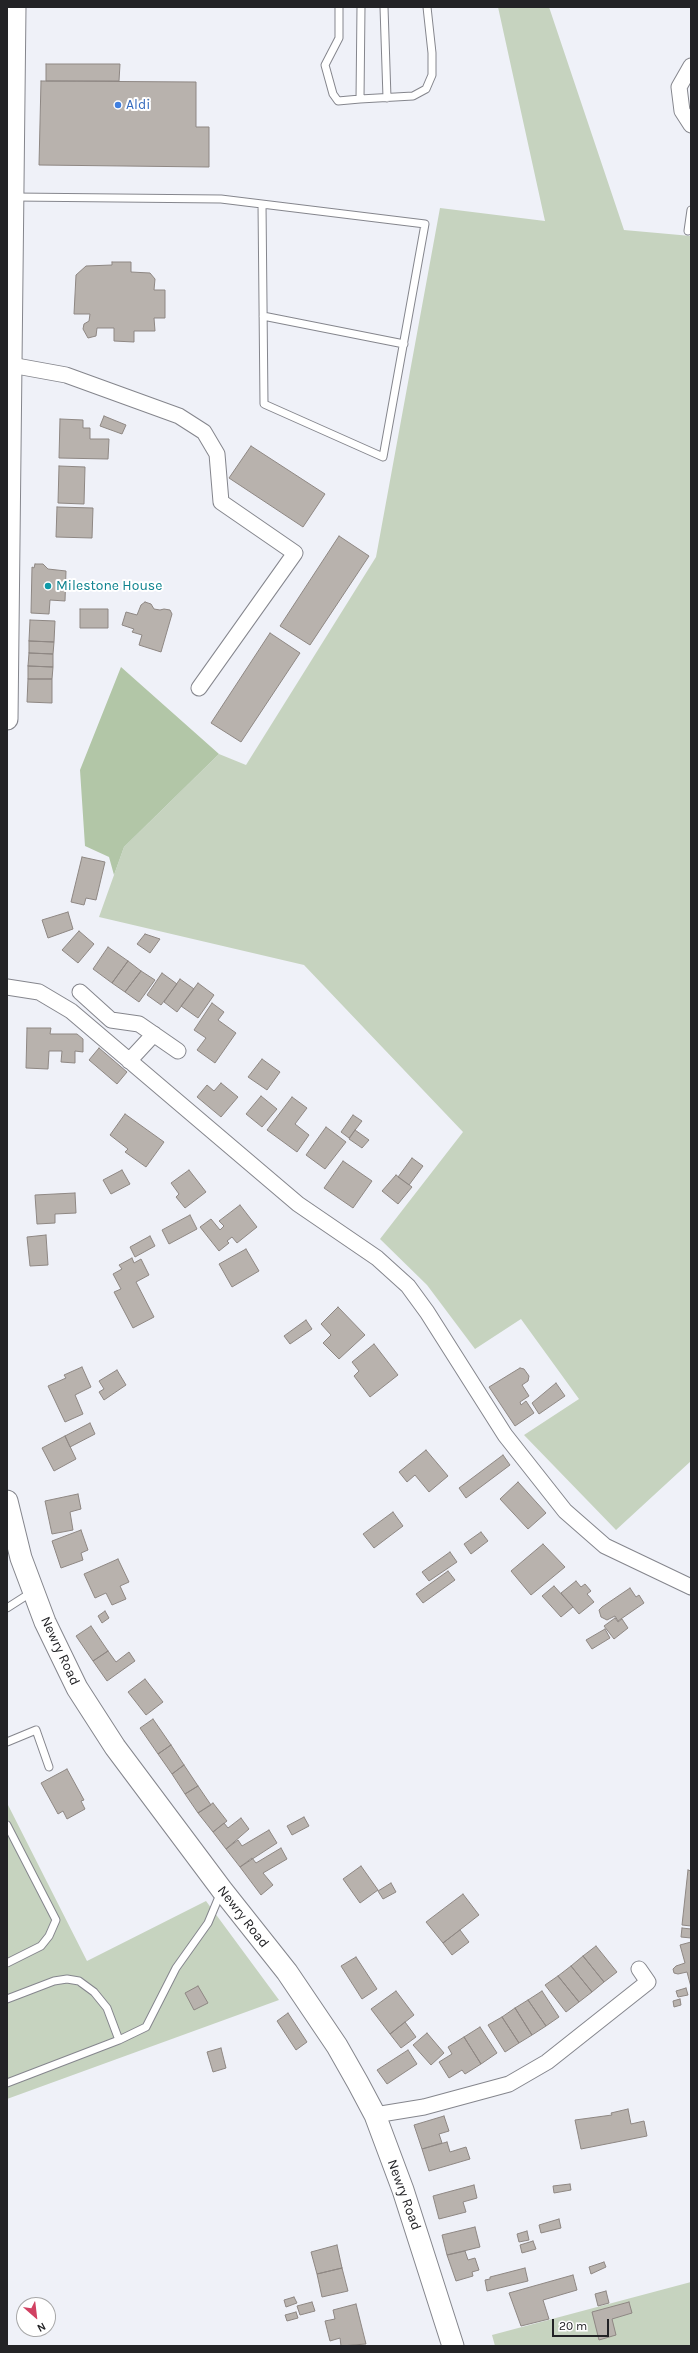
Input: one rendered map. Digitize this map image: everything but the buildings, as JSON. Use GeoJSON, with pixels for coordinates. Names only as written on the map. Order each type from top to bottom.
{"type":"FeatureCollection","features":[{"type":"Feature","properties":{"kind":"main road"},"geometry":{"type":"LineString","coordinates":[[7,719],[9,400],[11,365],[9,311],[13,197],[10,124],[15,7]]}},
{"type":"Feature","properties":{"kind":"main road","name":"Newry Road"},"geometry":{"type":"LineString","coordinates":[[7,1501],[21,1558],[33,1591],[45,1622],[77,1688],[115,1747],[222,1890],[291,1977],[337,2046],[374,2115],[406,2197],[454,2346]]}},
{"type":"Feature","properties":{"kind":"street"},"geometry":{"type":"LineString","coordinates":[[691,66],[679,87],[682,111],[691,125]]}},
{"type":"Feature","properties":{"kind":"street"},"geometry":{"type":"LineString","coordinates":[[11,365],[66,375],[179,416],[204,432],[217,454],[221,502],[295,553],[199,688]]}},
{"type":"Feature","properties":{"kind":"street"},"geometry":{"type":"LineString","coordinates":[[7,987],[26,989],[45,996],[71,1011],[129,1062],[298,1204],[377,1258],[408,1286],[427,1312],[505,1435],[565,1511],[604,1546],[691,1587]]}},
{"type":"Feature","properties":{"kind":"street"},"geometry":{"type":"LineString","coordinates":[[80,992],[111,1020],[139,1024],[178,1051]]}},
{"type":"Feature","properties":{"kind":"street"},"geometry":{"type":"LineString","coordinates":[[129,1062],[154,1034]]}},
{"type":"Feature","properties":{"kind":"street"},"geometry":{"type":"LineString","coordinates":[[374,2115],[424,2107],[509,2084],[548,2062],[648,1982],[639,1969]]}},
{"type":"Feature","properties":{"kind":"lane"},"geometry":{"type":"LineString","coordinates":[[339,7],[339,38],[325,65],[333,94],[338,101],[413,96],[426,89],[432,75],[432,53],[427,7]]}},
{"type":"Feature","properties":{"kind":"lane"},"geometry":{"type":"LineString","coordinates":[[360,99],[361,7]]}},
{"type":"Feature","properties":{"kind":"lane"},"geometry":{"type":"LineString","coordinates":[[384,7],[387,98]]}},
{"type":"Feature","properties":{"kind":"lane"},"geometry":{"type":"LineString","coordinates":[[13,197],[221,199],[262,204],[425,224],[384,457],[264,404],[262,204]]}},
{"type":"Feature","properties":{"kind":"lane"},"geometry":{"type":"LineString","coordinates":[[688,231],[691,210]]}},
{"type":"Feature","properties":{"kind":"lane"},"geometry":{"type":"LineString","coordinates":[[263,316],[404,344]]}},
{"type":"Feature","properties":{"kind":"lane"},"geometry":{"type":"LineString","coordinates":[[7,1608],[33,1591]]}},
{"type":"Feature","properties":{"kind":"lane"},"geometry":{"type":"LineString","coordinates":[[7,1742],[36,1730],[49,1767]]}},
{"type":"Feature","properties":{"kind":"lane"},"geometry":{"type":"LineString","coordinates":[[7,1825],[56,1920],[49,1936],[42,1946],[7,1963]]}},
{"type":"Feature","properties":{"kind":"lane"},"geometry":{"type":"LineString","coordinates":[[7,2083],[118,2040],[146,2027],[176,1968],[208,1923],[222,1890]]}},
{"type":"Feature","properties":{"kind":"lane"},"geometry":{"type":"LineString","coordinates":[[7,1999],[54,1981],[67,1979],[78,1981],[94,1992],[107,2008],[118,2040]]}},
{"type":"Feature","properties":{"kind":"green space"},"geometry":{"type":"Polygon","coordinates":[[[498,7],[549,7],[624,230],[691,236],[691,1461],[616,1530],[524,1435],[579,1399],[521,1319],[475,1349],[427,1285],[380,1239],[463,1132],[304,965],[99,917],[124,847],[219,754],[246,765],[376,557],[440,208],[545,221],[498,7]]]}},
{"type":"Feature","properties":{"kind":"green space"},"geometry":{"type":"Polygon","coordinates":[[[121,667],[219,754],[124,847],[114,875],[109,857],[85,846],[80,770],[121,667]]]}},
{"type":"Feature","properties":{"kind":"green space"},"geometry":{"type":"Polygon","coordinates":[[[7,1803],[87,1961],[206,1901],[279,2000],[7,2099],[7,1803]]]}},
{"type":"Feature","properties":{"kind":"green space"},"geometry":{"type":"Polygon","coordinates":[[[691,2282],[691,2346],[495,2346],[492,2335],[691,2282]]]}},
{"type":"Feature","properties":{"kind":"place","name":"Aldi"},"geometry":{"type":"Point","coordinates":[118,105]}},
{"type":"Feature","properties":{"kind":"place","name":"Milestone House"},"geometry":{"type":"Point","coordinates":[48,586]}}]}
